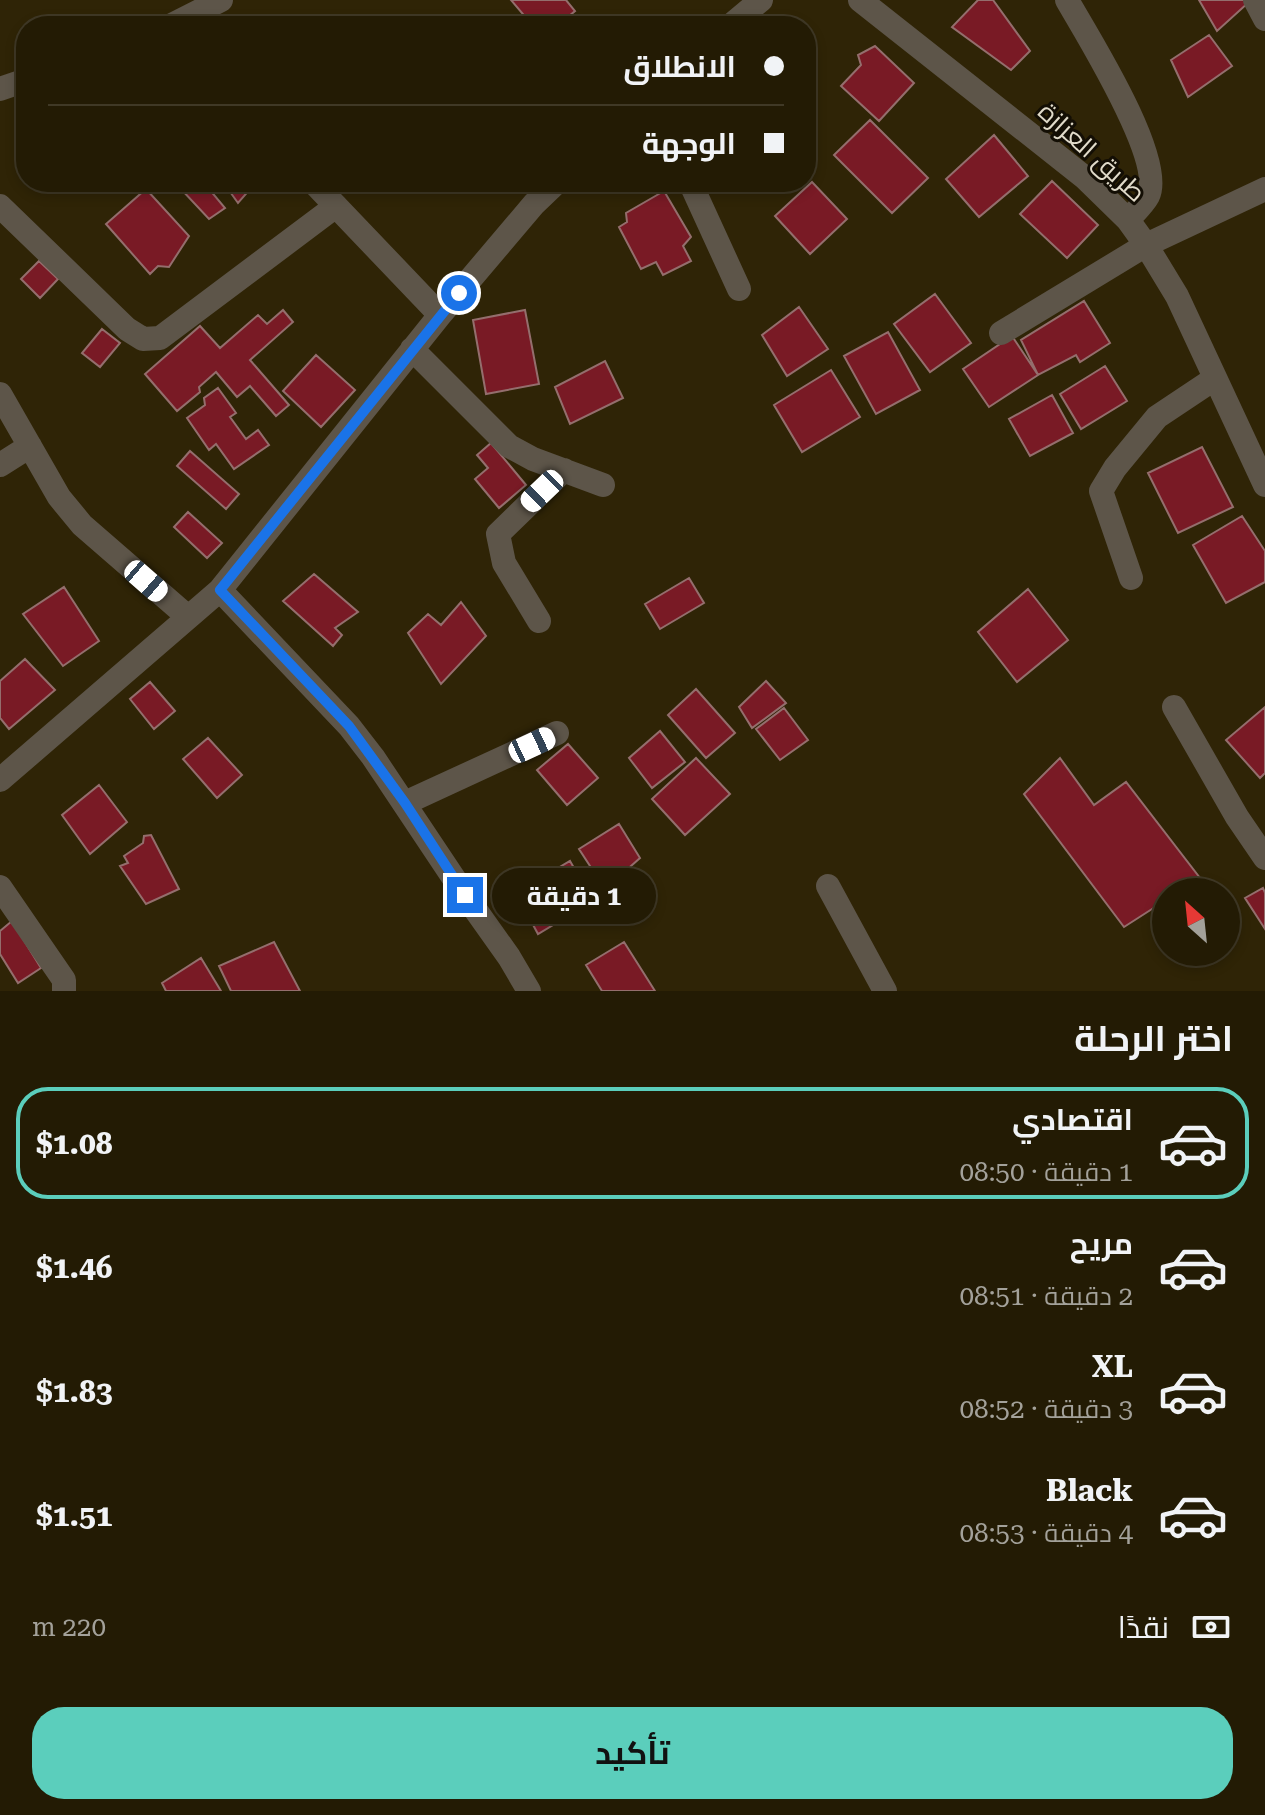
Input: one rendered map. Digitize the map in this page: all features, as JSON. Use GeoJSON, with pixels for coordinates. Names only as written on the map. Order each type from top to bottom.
{"type":"FeatureCollection","features":[{"type":"Feature","properties":{"kind":"street"},"geometry":{"type":"LineString","coordinates":[[190,16],[221,0]]}},
{"type":"Feature","properties":{"kind":"street"},"geometry":{"type":"LineString","coordinates":[[742,16],[761,0]]}},
{"type":"Feature","properties":{"kind":"street","name":"طريق العزازة"},"geometry":{"type":"LineString","coordinates":[[860,0],[1084,177],[1128,220],[1177,296],[1265,485]]}},
{"type":"Feature","properties":{"kind":"street"},"geometry":{"type":"LineString","coordinates":[[1067,0],[1125,101],[1150,172],[1149,195],[1128,220]]}},
{"type":"Feature","properties":{"kind":"street"},"geometry":{"type":"LineString","coordinates":[[1255,0],[1265,19]]}},
{"type":"Feature","properties":{"kind":"street"},"geometry":{"type":"LineString","coordinates":[[1001,333],[1146,245],[1265,189]]}},
{"type":"Feature","properties":{"kind":"street"},"geometry":{"type":"LineString","coordinates":[[323,192],[440,315]]}},
{"type":"Feature","properties":{"kind":"street"},"geometry":{"type":"LineString","coordinates":[[0,780],[220,590],[412,349],[547,192]]}},
{"type":"Feature","properties":{"kind":"street"},"geometry":{"type":"LineString","coordinates":[[695,192],[739,289]]}},
{"type":"Feature","properties":{"kind":"street"},"geometry":{"type":"LineString","coordinates":[[0,206],[127,329],[143,339],[160,338],[336,206]]}},
{"type":"Feature","properties":{"kind":"street"},"geometry":{"type":"LineString","coordinates":[[412,349],[509,446],[533,459],[603,485]]}},
{"type":"Feature","properties":{"kind":"street"},"geometry":{"type":"LineString","coordinates":[[1131,578],[1101,491],[1115,468],[1157,417],[1214,379]]}},
{"type":"Feature","properties":{"kind":"street"},"geometry":{"type":"LineString","coordinates":[[0,394],[59,497],[82,525],[188,617]]}},
{"type":"Feature","properties":{"kind":"street"},"geometry":{"type":"LineString","coordinates":[[0,465],[30,446]]}},
{"type":"Feature","properties":{"kind":"street"},"geometry":{"type":"LineString","coordinates":[[539,621],[504,563],[498,534],[564,470]]}},
{"type":"Feature","properties":{"kind":"street"},"geometry":{"type":"LineString","coordinates":[[220,590],[349,726],[405,803],[529,991]]}},
{"type":"Feature","properties":{"kind":"street"},"geometry":{"type":"LineString","coordinates":[[1174,707],[1237,817],[1265,858]]}},
{"type":"Feature","properties":{"kind":"street"},"geometry":{"type":"LineString","coordinates":[[405,803],[557,733]]}},
{"type":"Feature","properties":{"kind":"street"},"geometry":{"type":"LineString","coordinates":[[828,886],[885,991]]}},
{"type":"Feature","properties":{"kind":"street"},"geometry":{"type":"LineString","coordinates":[[0,887],[64,980],[64,991]]}},
{"type":"Feature","properties":{"kind":"building"},"geometry":{"type":"Polygon","coordinates":[[[511,0],[566,0],[575,11],[569,16],[525,16],[511,0]]]}},
{"type":"Feature","properties":{"kind":"building"},"geometry":{"type":"Polygon","coordinates":[[[978,0],[993,0],[1030,51],[1011,70],[952,27],[978,0]]]}},
{"type":"Feature","properties":{"kind":"building"},"geometry":{"type":"Polygon","coordinates":[[[1199,0],[1247,0],[1249,2],[1217,31],[1199,0]]]}},
{"type":"Feature","properties":{"kind":"building"},"geometry":{"type":"Polygon","coordinates":[[[1209,35],[1232,66],[1188,97],[1171,60],[1209,35]]]}},
{"type":"Feature","properties":{"kind":"building"},"geometry":{"type":"Polygon","coordinates":[[[875,46],[914,83],[879,121],[841,86],[861,65],[858,55],[875,46]]]}},
{"type":"Feature","properties":{"kind":"building"},"geometry":{"type":"Polygon","coordinates":[[[870,120],[928,178],[892,213],[834,155],[870,120]]]}},
{"type":"Feature","properties":{"kind":"building"},"geometry":{"type":"Polygon","coordinates":[[[994,135],[1028,176],[979,217],[946,179],[994,135]]]}},
{"type":"Feature","properties":{"kind":"building"},"geometry":{"type":"Polygon","coordinates":[[[1052,181],[1098,225],[1067,258],[1020,214],[1052,181]]]}},
{"type":"Feature","properties":{"kind":"building"},"geometry":{"type":"Polygon","coordinates":[[[816,186],[847,219],[810,254],[775,216],[801,192],[816,192],[816,186]]]}},
{"type":"Feature","properties":{"kind":"building"},"geometry":{"type":"Polygon","coordinates":[[[143,192],[149,192],[189,236],[169,267],[158,266],[150,274],[106,224],[143,192]]]}},
{"type":"Feature","properties":{"kind":"building"},"geometry":{"type":"Polygon","coordinates":[[[184,192],[212,192],[225,208],[209,219],[184,192]]]}},
{"type":"Feature","properties":{"kind":"building"},"geometry":{"type":"Polygon","coordinates":[[[230,192],[248,192],[238,203],[230,192]]]}},
{"type":"Feature","properties":{"kind":"building"},"geometry":{"type":"Polygon","coordinates":[[[665,192],[691,237],[683,246],[691,261],[663,275],[656,262],[641,269],[619,227],[627,222],[626,213],[665,192]]]}},
{"type":"Feature","properties":{"kind":"building"},"geometry":{"type":"Polygon","coordinates":[[[39,261],[58,279],[40,298],[21,279],[39,261]]]}},
{"type":"Feature","properties":{"kind":"building"},"geometry":{"type":"Polygon","coordinates":[[[935,294],[971,343],[930,372],[894,324],[935,294]]]}},
{"type":"Feature","properties":{"kind":"building"},"geometry":{"type":"Polygon","coordinates":[[[1084,301],[1110,343],[1080,362],[1076,355],[1038,375],[1021,340],[1084,301]]]}},
{"type":"Feature","properties":{"kind":"building"},"geometry":{"type":"Polygon","coordinates":[[[799,307],[828,349],[787,376],[762,335],[799,307]]]}},
{"type":"Feature","properties":{"kind":"building"},"geometry":{"type":"Polygon","coordinates":[[[283,310],[293,322],[250,360],[289,405],[276,416],[250,386],[237,397],[216,372],[199,387],[200,392],[177,411],[145,374],[200,326],[220,348],[258,315],[267,324],[283,310]]]}},
{"type":"Feature","properties":{"kind":"building"},"geometry":{"type":"Polygon","coordinates":[[[525,310],[539,384],[486,394],[473,320],[525,310]]]}},
{"type":"Feature","properties":{"kind":"building"},"geometry":{"type":"Polygon","coordinates":[[[102,329],[120,343],[100,367],[82,353],[102,329]]]}},
{"type":"Feature","properties":{"kind":"building"},"geometry":{"type":"Polygon","coordinates":[[[888,332],[920,390],[876,414],[844,356],[888,332]]]}},
{"type":"Feature","properties":{"kind":"building"},"geometry":{"type":"Polygon","coordinates":[[[1012,336],[1038,375],[989,407],[963,369],[1012,336]]]}},
{"type":"Feature","properties":{"kind":"building"},"geometry":{"type":"Polygon","coordinates":[[[316,355],[355,390],[321,427],[283,391],[316,355]]]}},
{"type":"Feature","properties":{"kind":"building"},"geometry":{"type":"Polygon","coordinates":[[[605,361],[623,398],[570,424],[555,387],[605,361]]]}},
{"type":"Feature","properties":{"kind":"building"},"geometry":{"type":"Polygon","coordinates":[[[1105,366],[1127,401],[1081,429],[1060,394],[1105,366]]]}},
{"type":"Feature","properties":{"kind":"building"},"geometry":{"type":"Polygon","coordinates":[[[831,370],[860,417],[802,452],[774,405],[831,370]]]}},
{"type":"Feature","properties":{"kind":"building"},"geometry":{"type":"Polygon","coordinates":[[[218,388],[236,413],[230,417],[246,439],[258,430],[269,445],[234,469],[216,444],[209,450],[187,418],[205,405],[204,398],[218,388]]]}},
{"type":"Feature","properties":{"kind":"building"},"geometry":{"type":"Polygon","coordinates":[[[1052,395],[1073,433],[1030,456],[1009,419],[1052,395]]]}},
{"type":"Feature","properties":{"kind":"building"},"geometry":{"type":"Polygon","coordinates":[[[491,443],[526,485],[499,508],[475,479],[488,468],[477,455],[491,443]]]}},
{"type":"Feature","properties":{"kind":"building"},"geometry":{"type":"Polygon","coordinates":[[[1202,447],[1233,507],[1178,533],[1148,473],[1202,447]]]}},
{"type":"Feature","properties":{"kind":"building"},"geometry":{"type":"Polygon","coordinates":[[[190,451],[239,494],[226,509],[177,466],[190,451]]]}},
{"type":"Feature","properties":{"kind":"building"},"geometry":{"type":"Polygon","coordinates":[[[188,512],[222,543],[207,558],[174,527],[188,512]]]}},
{"type":"Feature","properties":{"kind":"building"},"geometry":{"type":"Polygon","coordinates":[[[1242,516],[1265,551],[1265,582],[1226,603],[1193,545],[1242,516]]]}},
{"type":"Feature","properties":{"kind":"building"},"geometry":{"type":"Polygon","coordinates":[[[314,574],[358,612],[335,628],[342,635],[333,646],[283,601],[314,574]]]}},
{"type":"Feature","properties":{"kind":"building"},"geometry":{"type":"Polygon","coordinates":[[[689,578],[704,603],[660,629],[645,604],[689,578]]]}},
{"type":"Feature","properties":{"kind":"building"},"geometry":{"type":"Polygon","coordinates":[[[64,587],[99,641],[63,666],[23,614],[64,587]]]}},
{"type":"Feature","properties":{"kind":"building"},"geometry":{"type":"Polygon","coordinates":[[[1028,589],[1068,640],[1017,682],[978,632],[1028,589]]]}},
{"type":"Feature","properties":{"kind":"building"},"geometry":{"type":"Polygon","coordinates":[[[461,602],[486,636],[441,684],[408,633],[428,614],[441,625],[461,602]]]}},
{"type":"Feature","properties":{"kind":"building"},"geometry":{"type":"Polygon","coordinates":[[[25,659],[55,690],[9,729],[0,718],[0,681],[25,659]]]}},
{"type":"Feature","properties":{"kind":"building"},"geometry":{"type":"Polygon","coordinates":[[[766,681],[786,703],[752,728],[739,707],[766,681]]]}},
{"type":"Feature","properties":{"kind":"building"},"geometry":{"type":"Polygon","coordinates":[[[150,682],[175,711],[154,729],[130,699],[150,682]]]}},
{"type":"Feature","properties":{"kind":"building"},"geometry":{"type":"Polygon","coordinates":[[[696,689],[735,733],[706,758],[668,715],[696,689]]]}},
{"type":"Feature","properties":{"kind":"building"},"geometry":{"type":"Polygon","coordinates":[[[1265,707],[1265,773],[1260,778],[1226,740],[1265,707]]]}},
{"type":"Feature","properties":{"kind":"building"},"geometry":{"type":"Polygon","coordinates":[[[784,708],[808,740],[780,760],[756,729],[784,708]]]}},
{"type":"Feature","properties":{"kind":"building"},"geometry":{"type":"Polygon","coordinates":[[[660,731],[685,762],[652,788],[629,758],[660,731]]]}},
{"type":"Feature","properties":{"kind":"building"},"geometry":{"type":"Polygon","coordinates":[[[208,738],[242,775],[217,798],[183,759],[208,738]]]}},
{"type":"Feature","properties":{"kind":"building"},"geometry":{"type":"Polygon","coordinates":[[[568,744],[598,778],[567,805],[537,770],[568,744]]]}},
{"type":"Feature","properties":{"kind":"building"},"geometry":{"type":"Polygon","coordinates":[[[696,758],[730,794],[685,835],[652,799],[696,758]]]}},
{"type":"Feature","properties":{"kind":"building"},"geometry":{"type":"Polygon","coordinates":[[[1060,758],[1094,805],[1126,782],[1200,878],[1152,878],[1152,909],[1124,927],[1024,794],[1060,758]]]}},
{"type":"Feature","properties":{"kind":"building"},"geometry":{"type":"Polygon","coordinates":[[[99,785],[127,822],[90,854],[62,815],[99,785]]]}},
{"type":"Feature","properties":{"kind":"building"},"geometry":{"type":"Polygon","coordinates":[[[619,824],[640,858],[605,889],[579,849],[619,824]]]}},
{"type":"Feature","properties":{"kind":"building"},"geometry":{"type":"Polygon","coordinates":[[[151,835],[179,889],[146,904],[120,866],[128,863],[124,856],[143,843],[144,836],[151,835]]]}},
{"type":"Feature","properties":{"kind":"building"},"geometry":{"type":"Polygon","coordinates":[[[570,861],[593,901],[538,934],[516,893],[570,861]]]}},
{"type":"Feature","properties":{"kind":"building"},"geometry":{"type":"Polygon","coordinates":[[[1263,888],[1265,893],[1265,929],[1245,898],[1263,888]]]}},
{"type":"Feature","properties":{"kind":"building"},"geometry":{"type":"Polygon","coordinates":[[[12,921],[41,968],[18,983],[0,954],[0,931],[12,921]]]}},
{"type":"Feature","properties":{"kind":"building"},"geometry":{"type":"Polygon","coordinates":[[[274,942],[300,991],[231,991],[219,966],[274,942]]]}},
{"type":"Feature","properties":{"kind":"building"},"geometry":{"type":"Polygon","coordinates":[[[624,942],[655,991],[602,991],[586,965],[624,942]]]}},
{"type":"Feature","properties":{"kind":"building"},"geometry":{"type":"Polygon","coordinates":[[[201,958],[221,991],[166,991],[162,983],[201,958]]]}},
{"type":"Feature","properties":{"kind":"route"},"geometry":{"type":"LineString","coordinates":[[459,293],[220,590],[349,726],[405,803],[465,895]]}}]}
